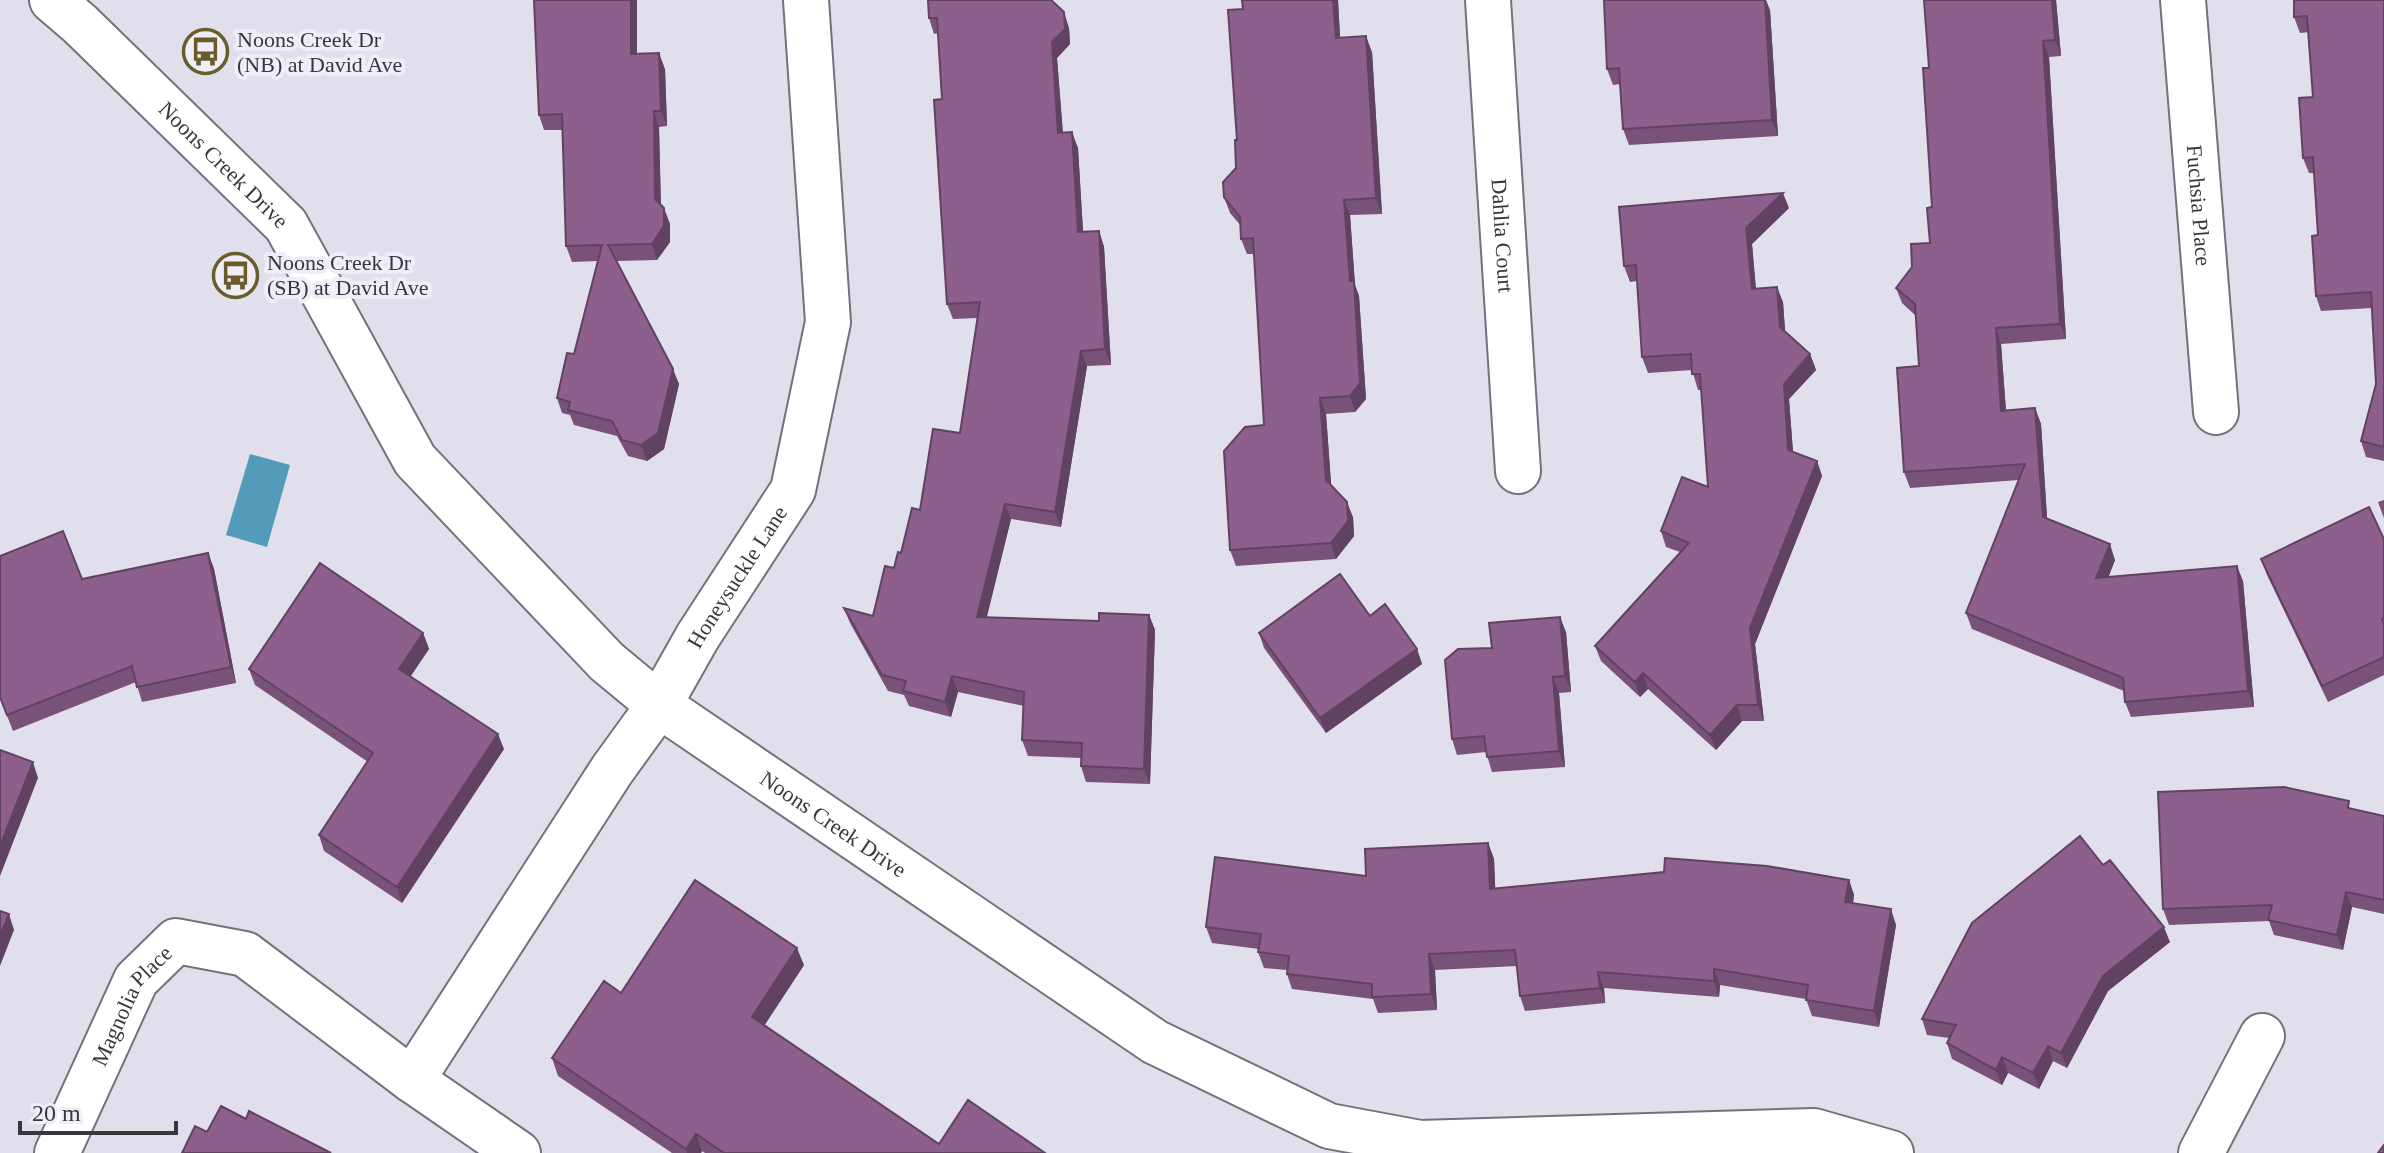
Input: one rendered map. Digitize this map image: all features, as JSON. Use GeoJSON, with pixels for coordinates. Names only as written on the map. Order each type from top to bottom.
{"type":"FeatureCollection","features":[{"type":"Feature","properties":{"kind":"street","name":"Noons Creek Drive"},"geometry":{"type":"LineString","coordinates":[[52,0],[286,225],[415,460],[607,662],[659,705],[1155,1042],[1329,1126],[1420,1143],[1814,1131],[1891,1153]]}},
{"type":"Feature","properties":{"kind":"street","name":"Honeysuckle Lane"},"geometry":{"type":"LineString","coordinates":[[412,1080],[612,770],[659,705],[698,636],[793,490],[828,322],[806,0]]}},
{"type":"Feature","properties":{"kind":"street","name":"Dahlia Court"},"geometry":{"type":"LineString","coordinates":[[1488,0],[1518,471]]}},
{"type":"Feature","properties":{"kind":"street","name":"Fuchsia Place"},"geometry":{"type":"LineString","coordinates":[[2183,0],[2216,412]]}},
{"type":"Feature","properties":{"kind":"street","name":"Magnolia Place"},"geometry":{"type":"LineString","coordinates":[[57,1153],[136,980],[176,941],[245,954],[412,1080]]}},
{"type":"Feature","properties":{"kind":"street"},"geometry":{"type":"LineString","coordinates":[[2201,1153],[2262,1036]]}},
{"type":"Feature","properties":{"kind":"street"},"geometry":{"type":"LineString","coordinates":[[412,1080],[518,1153]]}},
{"type":"Feature","properties":{"kind":"water"},"geometry":{"type":"Polygon","coordinates":[[[250,454],[290,465],[267,547],[226,535],[250,454]]]}},
{"type":"Feature","properties":{"kind":"building"},"geometry":{"type":"Polygon","coordinates":[[[534,0],[631,0],[631,54],[659,53],[661,111],[654,111],[655,199],[664,208],[664,226],[652,244],[608,245],[673,369],[658,433],[641,445],[622,440],[612,421],[568,410],[570,402],[557,398],[567,353],[574,354],[602,245],[566,246],[562,114],[539,115],[534,0]]]}},
{"type":"Feature","properties":{"kind":"building"},"geometry":{"type":"Polygon","coordinates":[[[928,0],[1051,0],[1064,12],[1065,29],[1052,42],[1058,133],[1072,132],[1078,232],[1099,231],[1105,349],[1081,351],[1055,512],[1005,504],[977,617],[1099,621],[1099,613],[1149,615],[1144,769],[1081,766],[1082,743],[1022,740],[1024,692],[952,676],[945,702],[903,691],[906,681],[882,675],[844,608],[873,616],[885,566],[894,568],[912,508],[920,510],[933,429],[960,433],[980,302],[947,304],[934,100],[942,99],[937,18],[929,18],[928,0]]]}},
{"type":"Feature","properties":{"kind":"building"},"geometry":{"type":"Polygon","coordinates":[[[1242,0],[1333,0],[1336,38],[1366,36],[1376,198],[1344,200],[1350,281],[1354,281],[1360,383],[1350,396],[1320,398],[1326,480],[1347,502],[1348,521],[1331,543],[1230,550],[1224,451],[1245,427],[1264,425],[1253,238],[1241,239],[1240,217],[1224,197],[1223,182],[1236,168],[1237,140],[1228,10],[1243,9],[1242,0]]]}},
{"type":"Feature","properties":{"kind":"building"},"geometry":{"type":"Polygon","coordinates":[[[1604,0],[1765,0],[1772,120],[1623,129],[1619,68],[1607,69],[1604,0]]]}},
{"type":"Feature","properties":{"kind":"building"},"geometry":{"type":"Polygon","coordinates":[[[1924,0],[2052,0],[2055,40],[2043,41],[2060,324],[1996,328],[2001,411],[2035,408],[2043,517],[2110,544],[2096,578],[2237,566],[2248,691],[2125,702],[2123,678],[1966,613],[2025,464],[1904,472],[1897,368],[1919,366],[1915,304],[1896,288],[1912,267],[1911,244],[1930,243],[1927,208],[1932,207],[1923,68],[1929,68],[1924,0]]]}},
{"type":"Feature","properties":{"kind":"building"},"geometry":{"type":"Polygon","coordinates":[[[2294,0],[2384,0],[2384,447],[2361,441],[2376,384],[2371,292],[2316,296],[2312,236],[2318,235],[2313,157],[2303,158],[2299,98],[2313,97],[2307,16],[2294,17],[2294,0]]]}},
{"type":"Feature","properties":{"kind":"building"},"geometry":{"type":"Polygon","coordinates":[[[1783,193],[1746,228],[1752,289],[1777,287],[1780,327],[1810,354],[1784,384],[1788,450],[1817,461],[1750,628],[1758,705],[1737,705],[1710,735],[1643,673],[1635,682],[1595,646],[1689,543],[1661,531],[1682,477],[1708,487],[1700,374],[1692,374],[1691,354],[1642,357],[1636,265],[1624,266],[1619,207],[1783,193]]]}},
{"type":"Feature","properties":{"kind":"building"},"geometry":{"type":"Polygon","coordinates":[[[2369,507],[2384,539],[2384,657],[2322,686],[2261,559],[2369,507]]]}},
{"type":"Feature","properties":{"kind":"building"},"geometry":{"type":"Polygon","coordinates":[[[63,531],[82,579],[208,553],[231,667],[137,687],[132,666],[7,715],[0,697],[0,556],[63,531]]]}},
{"type":"Feature","properties":{"kind":"building"},"geometry":{"type":"Polygon","coordinates":[[[320,563],[423,633],[399,669],[498,734],[397,887],[319,835],[373,753],[249,669],[320,563]]]}},
{"type":"Feature","properties":{"kind":"building"},"geometry":{"type":"Polygon","coordinates":[[[1340,574],[1370,616],[1385,604],[1417,649],[1320,718],[1259,633],[1340,574]]]}},
{"type":"Feature","properties":{"kind":"building"},"geometry":{"type":"Polygon","coordinates":[[[1560,617],[1565,676],[1553,677],[1559,751],[1487,757],[1484,736],[1452,739],[1445,660],[1458,649],[1492,648],[1489,623],[1560,617]]]}},
{"type":"Feature","properties":{"kind":"building"},"geometry":{"type":"Polygon","coordinates":[[[0,750],[33,762],[0,846],[0,750]]]}},
{"type":"Feature","properties":{"kind":"building"},"geometry":{"type":"Polygon","coordinates":[[[2284,787],[2349,801],[2348,808],[2384,816],[2384,900],[2346,892],[2337,935],[2268,920],[2272,905],[2163,909],[2158,792],[2284,787]]]}},
{"type":"Feature","properties":{"kind":"building"},"geometry":{"type":"Polygon","coordinates":[[[2080,836],[2103,865],[2110,860],[2164,927],[2103,976],[2061,1053],[2048,1046],[2033,1073],[2002,1057],[1996,1070],[1947,1043],[1956,1025],[1922,1019],[1972,923],[2080,836]]]}},
{"type":"Feature","properties":{"kind":"building"},"geometry":{"type":"Polygon","coordinates":[[[1488,843],[1490,889],[1664,872],[1665,858],[1767,866],[1849,880],[1845,902],[1891,909],[1874,1011],[1806,1000],[1808,985],[1714,969],[1714,981],[1598,972],[1600,988],[1520,996],[1515,950],[1429,954],[1431,994],[1372,997],[1372,984],[1287,974],[1289,956],[1258,952],[1261,934],[1206,927],[1215,857],[1366,876],[1365,849],[1488,843]]]}},
{"type":"Feature","properties":{"kind":"building"},"geometry":{"type":"Polygon","coordinates":[[[695,880],[797,948],[752,1017],[939,1144],[968,1100],[1045,1153],[724,1153],[696,1134],[686,1149],[552,1058],[604,981],[621,993],[695,880]]]}},
{"type":"Feature","properties":{"kind":"building"},"geometry":{"type":"Polygon","coordinates":[[[0,911],[9,914],[0,936],[0,911]]]}},
{"type":"Feature","properties":{"kind":"building"},"geometry":{"type":"Polygon","coordinates":[[[221,1106],[246,1119],[249,1111],[331,1153],[182,1153],[195,1126],[207,1132],[221,1106]]]}},
{"type":"Feature","properties":{"kind":"place","name":"Noons Creek Dr (NB) at David Ave"},"geometry":{"type":"Point","coordinates":[206,52]}},
{"type":"Feature","properties":{"kind":"place","name":"Noons Creek Dr (SB) at David Ave"},"geometry":{"type":"Point","coordinates":[236,275]}}]}
